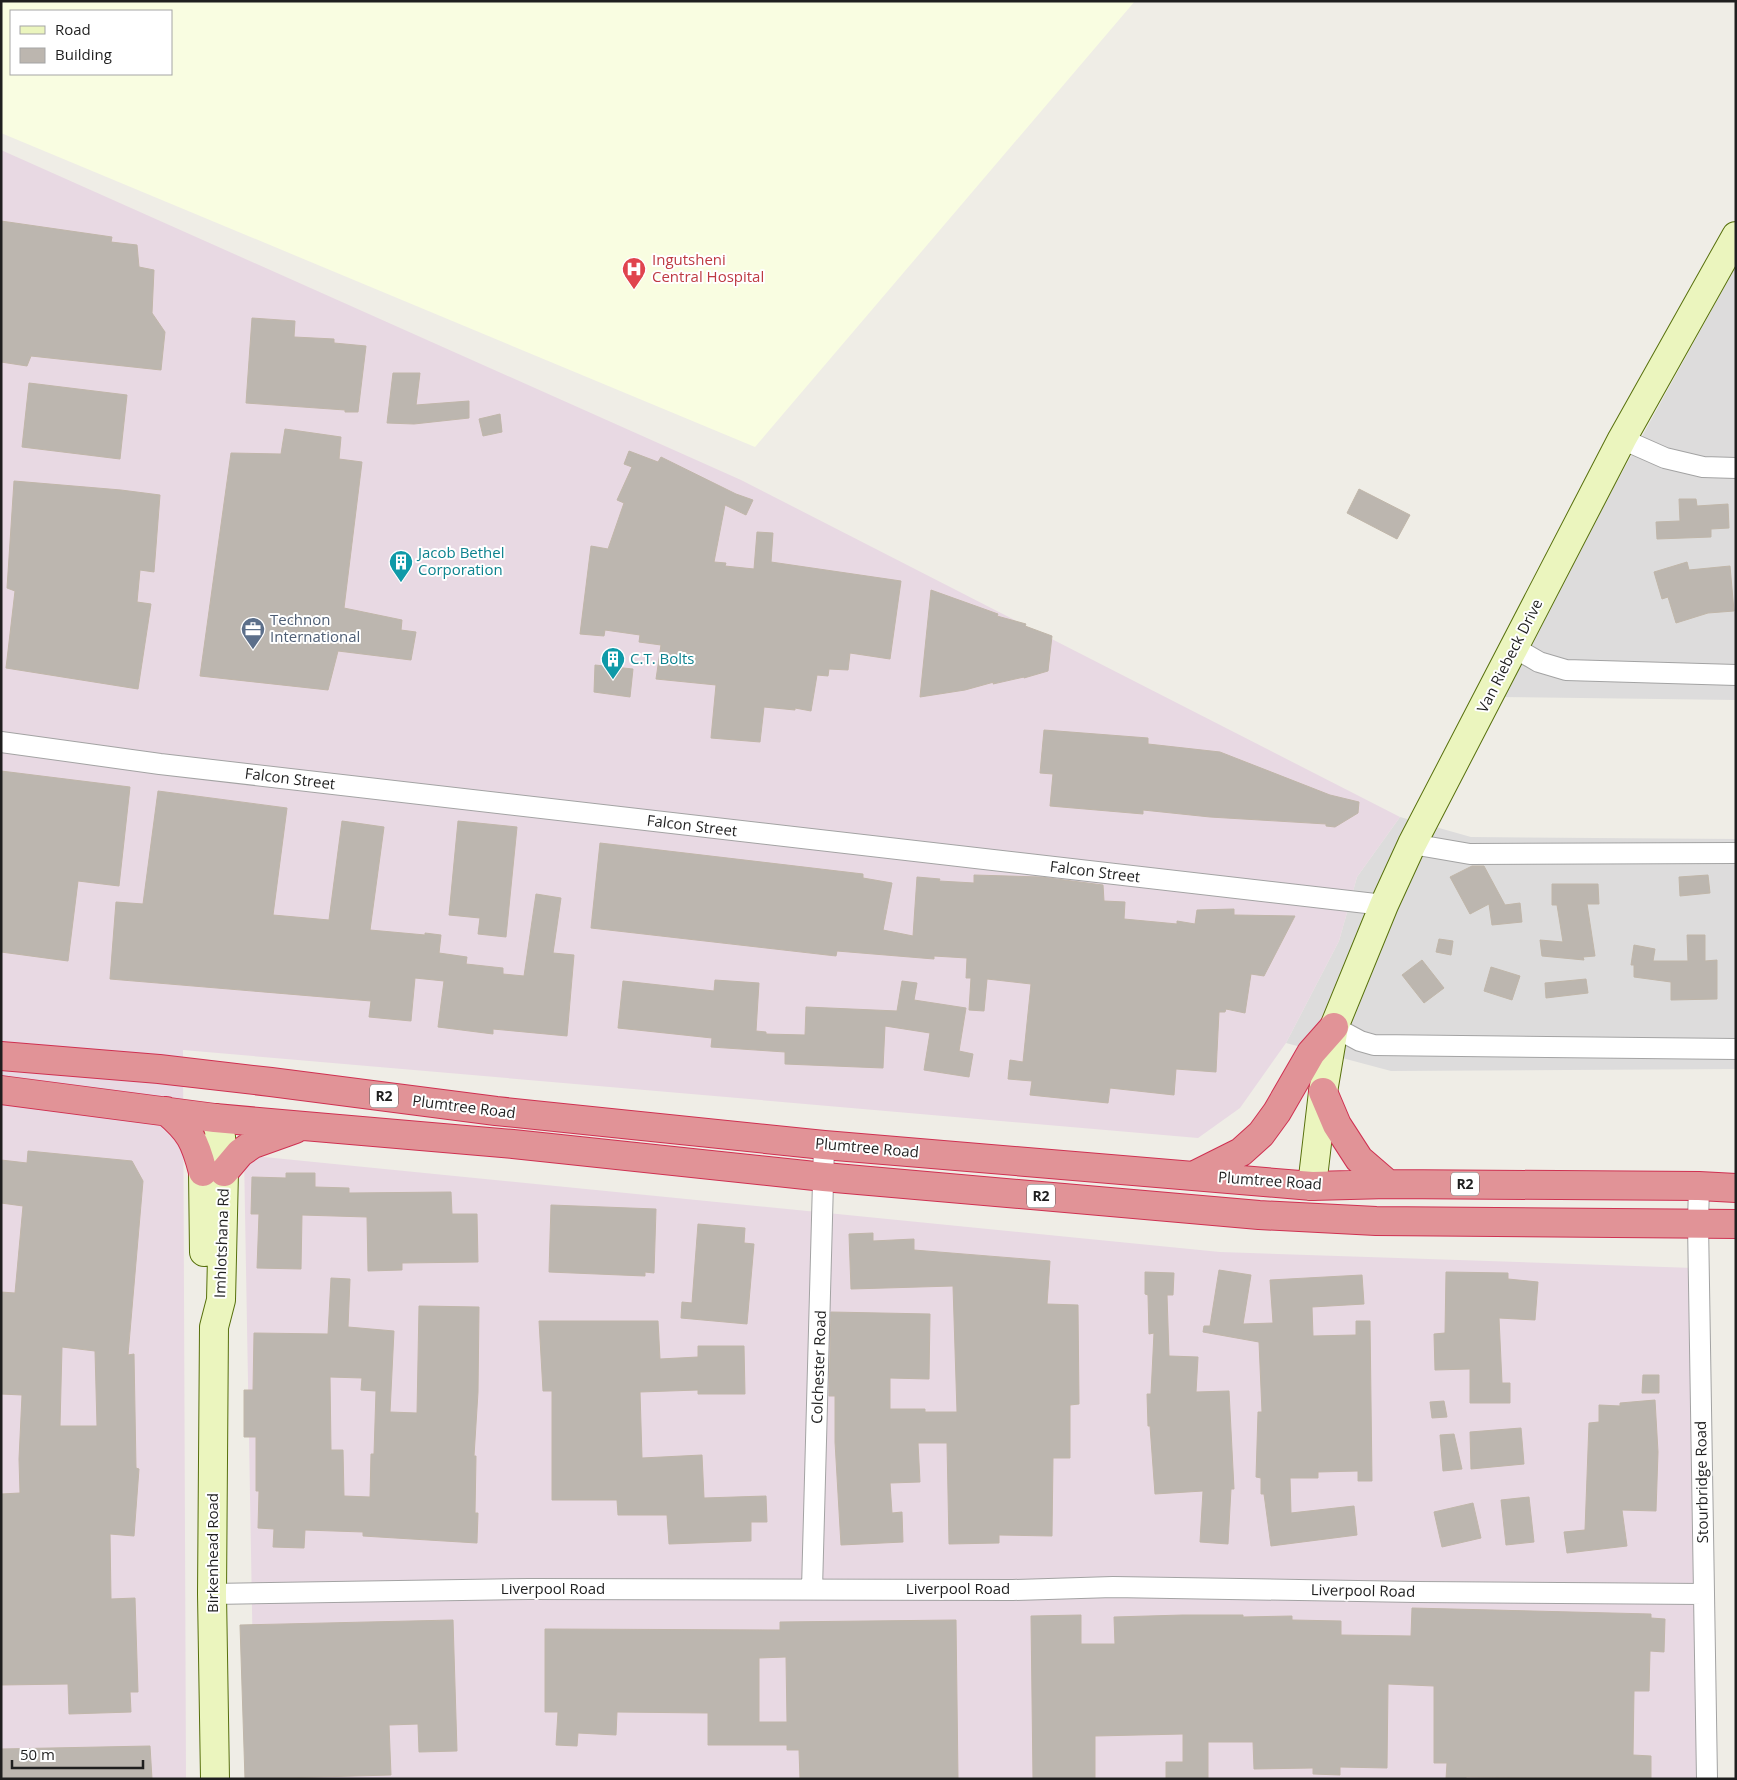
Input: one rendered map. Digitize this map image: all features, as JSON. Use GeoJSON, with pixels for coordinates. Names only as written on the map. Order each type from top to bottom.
{"type":"FeatureCollection","features":[{"type":"Feature","properties":{"kind":"highway"},"geometry":{"type":"LineString","coordinates":[[1195,1175],[1241,1152],[1261,1134],[1277,1112],[1311,1053],[1334,1027]]}},
{"type":"Feature","properties":{"kind":"highway","name":"Plumtree Road"},"geometry":{"type":"LineString","coordinates":[[1,1056],[159,1069],[496,1111],[824,1145],[1312,1186],[1388,1184],[1700,1186],[1736,1188]]}},
{"type":"Feature","properties":{"kind":"highway"},"geometry":{"type":"LineString","coordinates":[[159,1069],[206,1106],[216,1118],[232,1099],[271,1082]]}},
{"type":"Feature","properties":{"kind":"highway","name":"Plumtree Road"},"geometry":{"type":"LineString","coordinates":[[1,1090],[216,1118],[513,1144],[824,1176],[1259,1215],[1376,1221],[1736,1224]]}},
{"type":"Feature","properties":{"kind":"highway"},"geometry":{"type":"LineString","coordinates":[[1323,1092],[1337,1125],[1359,1159],[1388,1184]]}},
{"type":"Feature","properties":{"kind":"highway"},"geometry":{"type":"LineString","coordinates":[[166,1110],[192,1140],[213,1172],[253,1144],[304,1126]]}},
{"type":"Feature","properties":{"kind":"highway"},"geometry":{"type":"LineString","coordinates":[[1259,1215],[1288,1204],[1312,1186],[1334,1203],[1376,1221]]}},
{"type":"Feature","properties":{"kind":"street","name":"Van Riebeck Drive"},"geometry":{"type":"LineString","coordinates":[[1312,1186],[1323,1092],[1334,1027],[1384,905],[1412,844],[1622,439],[1736,236]]}},
{"type":"Feature","properties":{"kind":"street"},"geometry":{"type":"LineString","coordinates":[[1622,439],[1665,458],[1702,467],[1736,468]]}},
{"type":"Feature","properties":{"kind":"street"},"geometry":{"type":"LineString","coordinates":[[1515,648],[1538,662],[1566,670],[1736,675]]}},
{"type":"Feature","properties":{"kind":"street","name":"Falcon Street"},"geometry":{"type":"LineString","coordinates":[[1,742],[160,764],[1384,905]]}},
{"type":"Feature","properties":{"kind":"street"},"geometry":{"type":"LineString","coordinates":[[1412,844],[1470,854],[1736,853]]}},
{"type":"Feature","properties":{"kind":"street"},"geometry":{"type":"LineString","coordinates":[[1334,1027],[1360,1041],[1374,1045],[1736,1049]]}},
{"type":"Feature","properties":{"kind":"street","name":"Imhlotshana Rd"},"geometry":{"type":"LineString","coordinates":[[214,1327],[205,1296],[213,1172],[221,1137],[216,1118]]}},
{"type":"Feature","properties":{"kind":"street","name":"Colchester Road"},"geometry":{"type":"LineString","coordinates":[[812,1589],[824,1145]]}},
{"type":"Feature","properties":{"kind":"street","name":"Stourbridge Road"},"geometry":{"type":"LineString","coordinates":[[1700,1186],[1698,1223],[1706,1779]]}},
{"type":"Feature","properties":{"kind":"street","name":"Birkenhead Road"},"geometry":{"type":"LineString","coordinates":[[214,1327],[212,1594],[215,1779]]}},
{"type":"Feature","properties":{"kind":"street","name":"Liverpool Road"},"geometry":{"type":"LineString","coordinates":[[212,1594],[529,1589],[1013,1590],[1113,1587],[1704,1594]]}},
{"type":"Feature","properties":{"kind":"shaded area","name":"Ingutsheni Central Hospital"},"geometry":{"type":"Polygon","coordinates":[[[1,1],[1135,1],[755,447],[1,133],[1,1]]]}},
{"type":"Feature","properties":{"kind":"shaded area"},"geometry":{"type":"Polygon","coordinates":[[[1,150],[741,480],[1400,817],[1357,877],[1339,941],[1286,1043],[1240,1108],[1198,1138],[183,1050],[186,1779],[1,1779],[1,150]]]}},
{"type":"Feature","properties":{"kind":"shaded area"},"geometry":{"type":"Polygon","coordinates":[[[1736,266],[1736,700],[1498,697],[1736,266]]]}},
{"type":"Feature","properties":{"kind":"shaded area"},"geometry":{"type":"Polygon","coordinates":[[[1400,817],[1471,837],[1736,839],[1736,1069],[1391,1071],[1286,1043],[1339,941],[1357,877],[1400,817]]]}},
{"type":"Feature","properties":{"kind":"shaded area"},"geometry":{"type":"Polygon","coordinates":[[[244,1155],[1220,1252],[1694,1268],[1701,1779],[255,1779],[244,1155]]]}},
{"type":"Feature","properties":{"kind":"building"},"geometry":{"type":"Polygon","coordinates":[[[1,221],[112,237],[111,242],[137,245],[139,267],[154,270],[152,313],[165,332],[161,370],[31,356],[27,366],[1,362],[1,221]]]}},
{"type":"Feature","properties":{"kind":"building"},"geometry":{"type":"Polygon","coordinates":[[[252,318],[295,321],[294,337],[334,339],[334,343],[366,346],[358,412],[246,403],[252,318]]]}},
{"type":"Feature","properties":{"kind":"building"},"geometry":{"type":"Polygon","coordinates":[[[393,373],[420,373],[416,405],[469,401],[469,418],[414,424],[387,423],[393,373]]]}},
{"type":"Feature","properties":{"kind":"building"},"geometry":{"type":"Polygon","coordinates":[[[29,383],[127,395],[120,459],[22,447],[29,383]]]}},
{"type":"Feature","properties":{"kind":"building"},"geometry":{"type":"Polygon","coordinates":[[[500,414],[502,432],[483,436],[479,419],[500,414]]]}},
{"type":"Feature","properties":{"kind":"building"},"geometry":{"type":"Polygon","coordinates":[[[285,429],[341,437],[339,459],[362,462],[344,608],[402,620],[401,630],[416,632],[411,660],[338,651],[328,690],[200,676],[231,453],[281,454],[285,429]]]}},
{"type":"Feature","properties":{"kind":"building"},"geometry":{"type":"Polygon","coordinates":[[[629,451],[658,462],[661,457],[736,494],[753,500],[746,515],[725,505],[714,562],[726,563],[725,566],[754,569],[757,532],[773,533],[771,562],[901,581],[890,659],[850,653],[848,670],[829,669],[828,676],[817,675],[811,711],[795,708],[795,710],[764,707],[760,742],[711,738],[716,685],[656,679],[661,645],[639,642],[640,635],[605,630],[604,636],[580,634],[591,546],[608,549],[624,503],[617,500],[632,467],[624,464],[629,451]]]}},
{"type":"Feature","properties":{"kind":"building"},"geometry":{"type":"Polygon","coordinates":[[[14,481],[160,495],[154,572],[140,570],[137,602],[151,604],[138,689],[6,668],[15,591],[7,588],[14,481]]]}},
{"type":"Feature","properties":{"kind":"building"},"geometry":{"type":"Polygon","coordinates":[[[1359,489],[1410,515],[1397,539],[1347,513],[1359,489]]]}},
{"type":"Feature","properties":{"kind":"building"},"geometry":{"type":"Polygon","coordinates":[[[1679,499],[1696,499],[1697,506],[1728,504],[1729,528],[1711,529],[1711,537],[1657,539],[1656,522],[1680,521],[1679,499]]]}},
{"type":"Feature","properties":{"kind":"building"},"geometry":{"type":"Polygon","coordinates":[[[1687,562],[1689,570],[1730,566],[1734,611],[1708,613],[1676,623],[1668,597],[1662,599],[1654,572],[1687,562]]]}},
{"type":"Feature","properties":{"kind":"building"},"geometry":{"type":"Polygon","coordinates":[[[931,590],[998,614],[997,616],[1026,624],[1025,626],[1052,636],[1048,671],[965,690],[920,697],[931,590]]]}},
{"type":"Feature","properties":{"kind":"building","name":"C.T. Bolts"},"geometry":{"type":"Polygon","coordinates":[[[595,665],[633,669],[630,697],[594,692],[595,665]]]}},
{"type":"Feature","properties":{"kind":"building"},"geometry":{"type":"Polygon","coordinates":[[[1044,730],[1148,738],[1148,744],[1220,752],[1330,795],[1359,802],[1358,813],[1335,827],[1326,826],[1326,824],[1210,817],[1143,810],[1143,814],[1050,806],[1053,774],[1040,773],[1044,730]]]}},
{"type":"Feature","properties":{"kind":"building"},"geometry":{"type":"Polygon","coordinates":[[[1,771],[130,787],[119,886],[78,881],[68,961],[1,952],[1,771]]]}},
{"type":"Feature","properties":{"kind":"building"},"geometry":{"type":"Polygon","coordinates":[[[158,791],[287,808],[273,915],[329,920],[342,821],[384,827],[370,930],[441,935],[439,953],[467,957],[466,964],[503,968],[503,974],[524,976],[536,894],[561,898],[553,953],[574,955],[567,1036],[493,1029],[493,1034],[438,1027],[444,981],[415,978],[411,1021],[369,1017],[371,1001],[110,979],[116,902],[143,904],[158,791]]]}},
{"type":"Feature","properties":{"kind":"building"},"geometry":{"type":"Polygon","coordinates":[[[458,821],[517,827],[506,937],[478,934],[480,918],[449,915],[458,821]]]}},
{"type":"Feature","properties":{"kind":"building"},"geometry":{"type":"Polygon","coordinates":[[[600,843],[863,874],[863,878],[892,883],[883,930],[913,936],[917,877],[940,879],[939,881],[974,883],[974,875],[1041,877],[1103,885],[1104,901],[1125,902],[1124,919],[1177,924],[1177,921],[1195,924],[1197,910],[1234,909],[1234,915],[1295,916],[1264,976],[1251,974],[1245,1013],[1226,1009],[1225,1012],[1219,1012],[1216,1072],[1176,1069],[1174,1095],[1110,1088],[1108,1103],[1030,1095],[1032,1081],[1008,1079],[1010,1060],[1023,1062],[1031,984],[987,979],[984,1011],[969,1010],[971,978],[966,978],[967,958],[934,956],[934,959],[837,951],[836,956],[591,928],[600,843]]]}},
{"type":"Feature","properties":{"kind":"building"},"geometry":{"type":"Polygon","coordinates":[[[1472,866],[1484,866],[1505,905],[1520,903],[1522,922],[1492,925],[1489,904],[1470,914],[1450,877],[1472,866]]]}},
{"type":"Feature","properties":{"kind":"building"},"geometry":{"type":"Polygon","coordinates":[[[1708,875],[1710,893],[1680,896],[1679,877],[1708,875]]]}},
{"type":"Feature","properties":{"kind":"building"},"geometry":{"type":"Polygon","coordinates":[[[1552,884],[1598,884],[1599,904],[1587,904],[1595,956],[1583,957],[1584,960],[1542,956],[1540,940],[1563,942],[1557,905],[1552,905],[1552,884]]]}},
{"type":"Feature","properties":{"kind":"building"},"geometry":{"type":"Polygon","coordinates":[[[1687,935],[1705,935],[1705,961],[1717,960],[1717,999],[1671,1000],[1671,982],[1634,977],[1634,965],[1631,965],[1634,945],[1655,949],[1653,961],[1688,961],[1687,935]]]}},
{"type":"Feature","properties":{"kind":"building"},"geometry":{"type":"Polygon","coordinates":[[[1439,939],[1453,941],[1451,955],[1436,952],[1439,939]]]}},
{"type":"Feature","properties":{"kind":"building"},"geometry":{"type":"Polygon","coordinates":[[[1422,960],[1444,988],[1424,1003],[1402,975],[1422,960]]]}},
{"type":"Feature","properties":{"kind":"building"},"geometry":{"type":"Polygon","coordinates":[[[1491,967],[1520,976],[1512,1000],[1484,991],[1491,967]]]}},
{"type":"Feature","properties":{"kind":"building"},"geometry":{"type":"Polygon","coordinates":[[[1586,979],[1588,993],[1546,998],[1545,983],[1586,979]]]}},
{"type":"Feature","properties":{"kind":"building"},"geometry":{"type":"Polygon","coordinates":[[[715,980],[759,983],[756,1031],[766,1032],[766,1034],[805,1035],[806,1007],[897,1011],[902,981],[917,983],[914,1000],[966,1008],[959,1051],[973,1054],[969,1077],[924,1070],[930,1033],[885,1026],[883,1068],[785,1064],[785,1052],[711,1047],[712,1038],[618,1028],[623,981],[714,991],[715,980]]]}},
{"type":"Feature","properties":{"kind":"building"},"geometry":{"type":"Polygon","coordinates":[[[28,1151],[132,1161],[143,1181],[128,1355],[134,1354],[136,1468],[139,1469],[134,1536],[110,1534],[111,1599],[135,1598],[138,1692],[130,1692],[131,1712],[69,1714],[68,1684],[1,1685],[1,1494],[20,1493],[19,1459],[22,1395],[1,1394],[1,1292],[15,1293],[23,1206],[1,1203],[1,1160],[27,1163],[28,1151]],[[62,1347],[60,1426],[97,1426],[95,1351],[62,1347]]]}},
{"type":"Feature","properties":{"kind":"building"},"geometry":{"type":"Polygon","coordinates":[[[286,1173],[315,1173],[315,1187],[349,1188],[349,1193],[451,1192],[452,1214],[477,1214],[478,1262],[402,1263],[402,1270],[368,1271],[367,1217],[302,1215],[301,1269],[257,1268],[259,1214],[251,1214],[252,1177],[286,1178],[286,1173]]]}},
{"type":"Feature","properties":{"kind":"building"},"geometry":{"type":"Polygon","coordinates":[[[551,1205],[656,1209],[654,1273],[645,1272],[645,1276],[549,1272],[551,1205]]]}},
{"type":"Feature","properties":{"kind":"building"},"geometry":{"type":"Polygon","coordinates":[[[698,1224],[745,1228],[744,1243],[754,1244],[747,1324],[681,1318],[682,1302],[692,1303],[698,1224]]]}},
{"type":"Feature","properties":{"kind":"building"},"geometry":{"type":"Polygon","coordinates":[[[873,1233],[873,1241],[914,1239],[914,1250],[1050,1261],[1047,1304],[1078,1305],[1079,1404],[1070,1405],[1070,1458],[1053,1458],[1052,1536],[999,1535],[999,1543],[949,1544],[947,1443],[918,1443],[920,1482],[890,1483],[892,1513],[902,1512],[903,1542],[841,1545],[835,1442],[835,1396],[829,1396],[831,1312],[930,1314],[929,1379],[890,1378],[890,1409],[925,1409],[925,1412],[957,1412],[953,1286],[851,1289],[849,1234],[873,1233]]]}},
{"type":"Feature","properties":{"kind":"building"},"geometry":{"type":"Polygon","coordinates":[[[1219,1270],[1251,1275],[1243,1324],[1273,1323],[1270,1280],[1362,1275],[1364,1304],[1312,1307],[1313,1336],[1356,1335],[1356,1321],[1370,1321],[1372,1481],[1358,1481],[1358,1471],[1318,1472],[1318,1478],[1290,1478],[1291,1513],[1354,1506],[1357,1535],[1271,1546],[1264,1494],[1261,1494],[1261,1478],[1256,1477],[1258,1412],[1262,1412],[1259,1342],[1203,1332],[1204,1326],[1210,1326],[1219,1270]]]}},
{"type":"Feature","properties":{"kind":"building"},"geometry":{"type":"Polygon","coordinates":[[[1145,1272],[1174,1273],[1173,1295],[1167,1295],[1169,1356],[1198,1357],[1196,1392],[1229,1391],[1234,1489],[1231,1489],[1228,1544],[1200,1542],[1203,1491],[1155,1494],[1150,1426],[1148,1426],[1147,1394],[1151,1394],[1154,1333],[1149,1334],[1148,1295],[1145,1294],[1145,1272]]]}},
{"type":"Feature","properties":{"kind":"building"},"geometry":{"type":"Polygon","coordinates":[[[1446,1272],[1508,1273],[1508,1279],[1538,1282],[1535,1320],[1499,1318],[1502,1383],[1510,1383],[1510,1403],[1470,1403],[1470,1369],[1435,1370],[1434,1334],[1445,1333],[1446,1272]]]}},
{"type":"Feature","properties":{"kind":"building"},"geometry":{"type":"Polygon","coordinates":[[[331,1278],[350,1279],[348,1327],[394,1331],[390,1412],[417,1413],[419,1306],[479,1307],[478,1392],[474,1456],[476,1456],[475,1513],[478,1513],[477,1543],[363,1536],[363,1532],[305,1530],[304,1548],[273,1547],[274,1529],[258,1528],[259,1491],[256,1491],[256,1437],[244,1437],[244,1390],[253,1390],[254,1333],[328,1334],[331,1278]],[[330,1377],[331,1450],[343,1450],[344,1496],[370,1497],[371,1454],[374,1454],[376,1391],[361,1390],[362,1378],[330,1377]]]}},
{"type":"Feature","properties":{"kind":"building"},"geometry":{"type":"Polygon","coordinates":[[[539,1321],[658,1321],[660,1359],[698,1357],[698,1346],[744,1346],[745,1394],[698,1394],[698,1390],[640,1392],[642,1458],[702,1455],[704,1498],[766,1496],[767,1522],[751,1522],[751,1541],[669,1544],[667,1515],[618,1515],[617,1500],[552,1500],[552,1391],[543,1391],[539,1321]]]}},
{"type":"Feature","properties":{"kind":"building"},"geometry":{"type":"Polygon","coordinates":[[[1643,1375],[1659,1375],[1659,1393],[1642,1393],[1643,1375]]]}},
{"type":"Feature","properties":{"kind":"building"},"geometry":{"type":"Polygon","coordinates":[[[1655,1400],[1658,1452],[1656,1511],[1622,1510],[1627,1546],[1567,1553],[1564,1532],[1585,1530],[1589,1423],[1599,1422],[1599,1405],[1620,1406],[1620,1403],[1655,1400]]]}},
{"type":"Feature","properties":{"kind":"building"},"geometry":{"type":"Polygon","coordinates":[[[1444,1401],[1447,1417],[1432,1418],[1430,1402],[1444,1401]]]}},
{"type":"Feature","properties":{"kind":"building"},"geometry":{"type":"Polygon","coordinates":[[[1521,1428],[1524,1464],[1471,1469],[1470,1432],[1521,1428]]]}},
{"type":"Feature","properties":{"kind":"building"},"geometry":{"type":"Polygon","coordinates":[[[1454,1434],[1462,1469],[1443,1471],[1440,1435],[1454,1434]]]}},
{"type":"Feature","properties":{"kind":"building"},"geometry":{"type":"Polygon","coordinates":[[[1529,1497],[1534,1542],[1506,1545],[1501,1500],[1529,1497]]]}},
{"type":"Feature","properties":{"kind":"building"},"geometry":{"type":"Polygon","coordinates":[[[1473,1503],[1481,1538],[1442,1547],[1434,1512],[1473,1503]]]}},
{"type":"Feature","properties":{"kind":"building"},"geometry":{"type":"Polygon","coordinates":[[[1412,1608],[1651,1614],[1651,1618],[1665,1619],[1664,1652],[1650,1651],[1649,1691],[1634,1691],[1633,1755],[1651,1756],[1651,1779],[1466,1777],[1466,1779],[1446,1779],[1447,1763],[1434,1763],[1434,1686],[1388,1684],[1387,1768],[1340,1767],[1340,1775],[1313,1774],[1313,1768],[1254,1769],[1253,1742],[1208,1742],[1208,1779],[1166,1779],[1166,1762],[1183,1762],[1183,1734],[1095,1736],[1095,1779],[1033,1779],[1031,1616],[1081,1615],[1081,1644],[1115,1644],[1114,1617],[1183,1615],[1292,1616],[1292,1620],[1341,1621],[1341,1635],[1411,1636],[1412,1608]]]}},
{"type":"Feature","properties":{"kind":"building"},"geometry":{"type":"Polygon","coordinates":[[[453,1620],[457,1751],[419,1752],[418,1724],[389,1725],[391,1775],[245,1779],[240,1625],[453,1620]]]}},
{"type":"Feature","properties":{"kind":"building"},"geometry":{"type":"Polygon","coordinates":[[[956,1620],[958,1779],[800,1779],[799,1750],[787,1750],[787,1745],[708,1745],[708,1713],[617,1712],[616,1735],[578,1733],[577,1746],[556,1745],[558,1712],[545,1712],[545,1629],[780,1630],[780,1622],[956,1620]],[[786,1657],[759,1658],[759,1722],[787,1722],[786,1657]]]}},
{"type":"Feature","properties":{"kind":"building"},"geometry":{"type":"Polygon","coordinates":[[[150,1746],[152,1779],[1,1779],[1,1749],[150,1746]]]}},
{"type":"Feature","properties":{"kind":"place","name":"Ingutsheni Central Hospital"},"geometry":{"type":"Point","coordinates":[634,290]}},
{"type":"Feature","properties":{"kind":"place","name":"Jacob Bethel Corporation"},"geometry":{"type":"Point","coordinates":[401,583]}},
{"type":"Feature","properties":{"kind":"place","name":"Technon International"},"geometry":{"type":"Point","coordinates":[253,650]}},
{"type":"Feature","properties":{"kind":"place","name":"C.T. Bolts"},"geometry":{"type":"Point","coordinates":[613,680]}}]}
